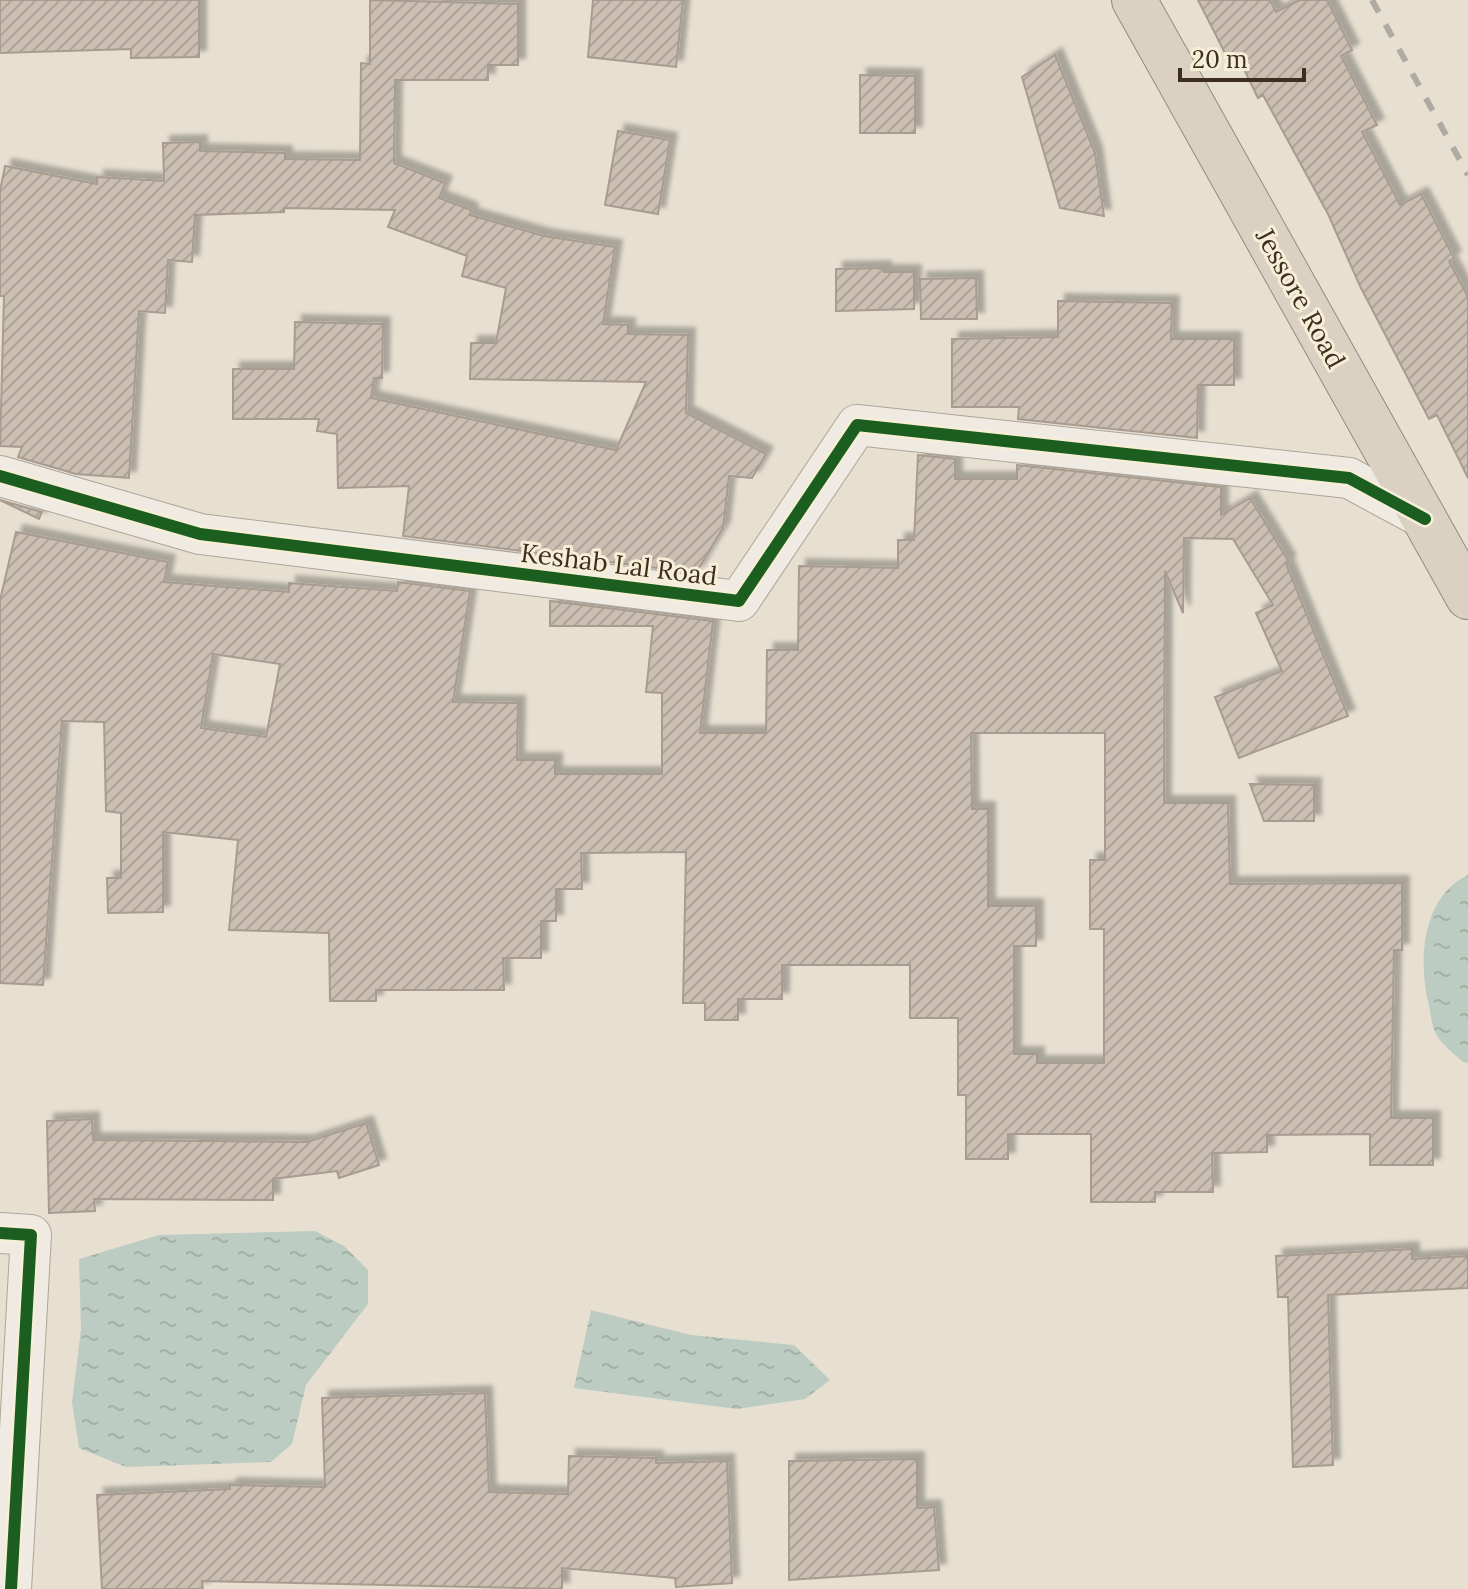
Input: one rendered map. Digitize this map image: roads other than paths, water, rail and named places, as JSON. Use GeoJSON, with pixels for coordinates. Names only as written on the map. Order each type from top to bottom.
{"type":"FeatureCollection","features":[{"type":"Feature","properties":{"kind":"highway","name":"Jessore Road"},"geometry":{"type":"LineString","coordinates":[[1134,0],[1468,597]]}},
{"type":"Feature","properties":{"kind":"street","name":"Keshab Lal Road"},"geometry":{"type":"LineString","coordinates":[[0,476],[200,534],[739,601],[857,425],[1349,478],[1425,519]]}},
{"type":"Feature","properties":{"kind":"street"},"geometry":{"type":"LineString","coordinates":[[0,1233],[31,1235],[11,1589]]}},
{"type":"Feature","properties":{"kind":"water"},"geometry":{"type":"Polygon","coordinates":[[[1468,875],[1468,1063],[1463,1062],[1435,1033],[1426,989],[1424,951],[1432,915],[1441,899],[1452,885],[1468,875]]]}},
{"type":"Feature","properties":{"kind":"water"},"geometry":{"type":"Polygon","coordinates":[[[315,1231],[344,1246],[368,1270],[368,1304],[306,1385],[292,1444],[271,1462],[126,1467],[79,1448],[72,1402],[81,1329],[79,1259],[159,1235],[315,1231]]]}},
{"type":"Feature","properties":{"kind":"water"},"geometry":{"type":"Polygon","coordinates":[[[591,1310],[691,1335],[794,1345],[830,1380],[805,1399],[737,1409],[574,1388],[591,1310]]]}},
{"type":"Feature","properties":{"kind":"railway"},"geometry":{"type":"LineString","coordinates":[[1372,0],[1468,175]]}}]}
